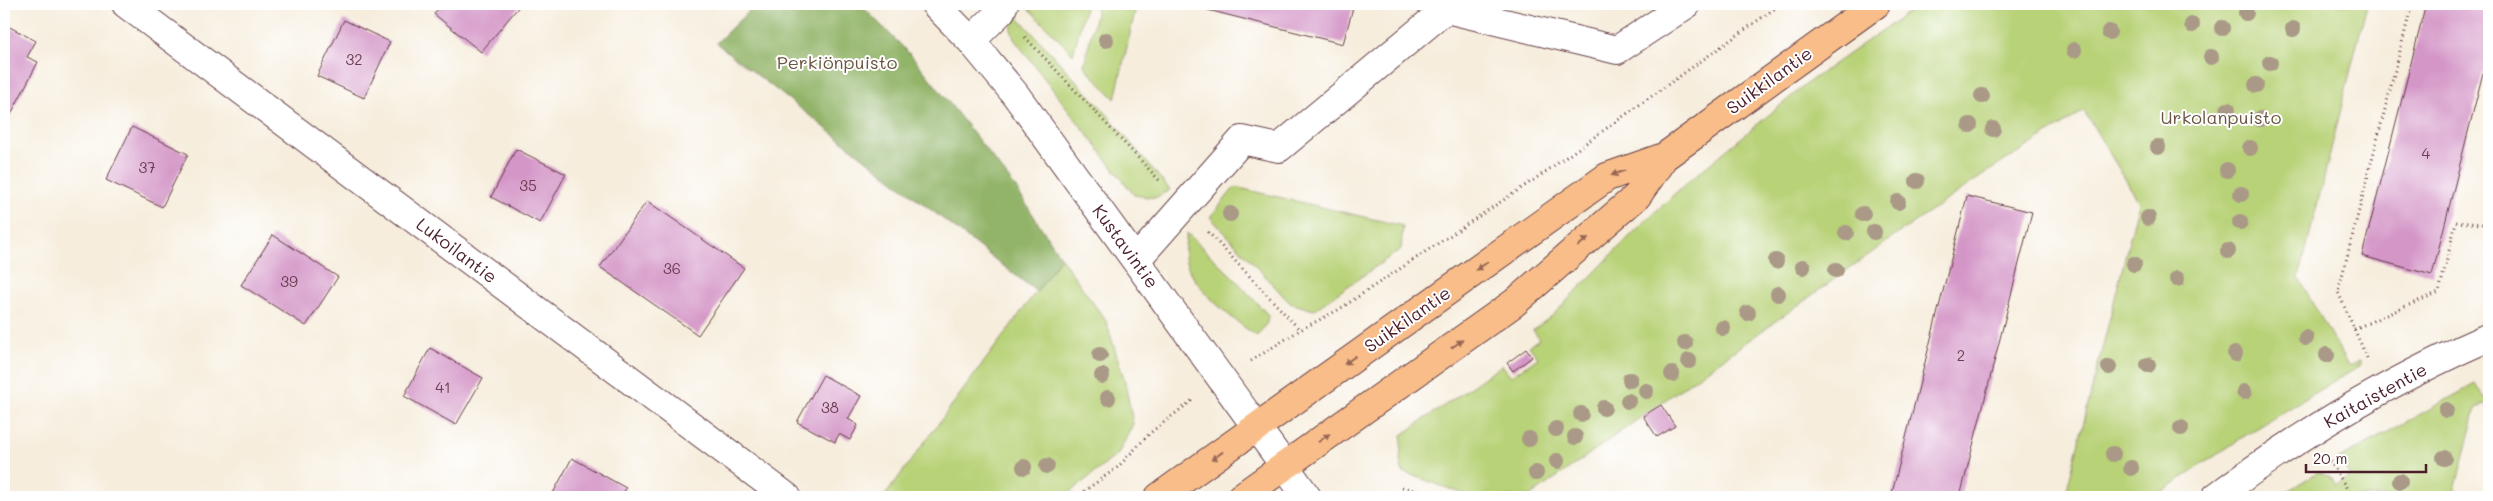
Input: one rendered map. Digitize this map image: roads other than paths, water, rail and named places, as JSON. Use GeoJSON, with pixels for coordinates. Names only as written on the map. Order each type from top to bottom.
{"type":"FeatureCollection","features":[{"type":"Feature","properties":{"kind":"main road","name":"Suikkilantie"},"geometry":{"type":"LineString","coordinates":[[1160,497],[1607,177],[1664,157],[1876,4]]}},
{"type":"Feature","properties":{"kind":"main road","name":"Suikkilantie"},"geometry":{"type":"LineString","coordinates":[[1241,497],[1514,303],[1637,196],[1664,157]]}},
{"type":"Feature","properties":{"kind":"street","name":"Lukoilantie"},"geometry":{"type":"LineString","coordinates":[[126,4],[787,497]]}},
{"type":"Feature","properties":{"kind":"street","name":"Kustavintie"},"geometry":{"type":"LineString","coordinates":[[935,4],[971,41],[1015,94],[1307,497]]}},
{"type":"Feature","properties":{"kind":"street"},"geometry":{"type":"LineString","coordinates":[[1136,260],[1242,140],[1279,148],[1446,9],[1617,50],[1687,4]]}},
{"type":"Feature","properties":{"kind":"street"},"geometry":{"type":"LineString","coordinates":[[971,41],[1003,7]]}},
{"type":"Feature","properties":{"kind":"street","name":"Kaitaistentie"},"geometry":{"type":"LineString","coordinates":[[2216,497],[2312,430],[2446,356],[2489,337]]}},
{"type":"Feature","properties":{"kind":"park label","name":"Perkiönpuisto"},"geometry":{"type":"Point","coordinates":[837,62]}},
{"type":"Feature","properties":{"kind":"park label","name":"Urkolanpuisto"},"geometry":{"type":"Point","coordinates":[2221,117]}}]}
